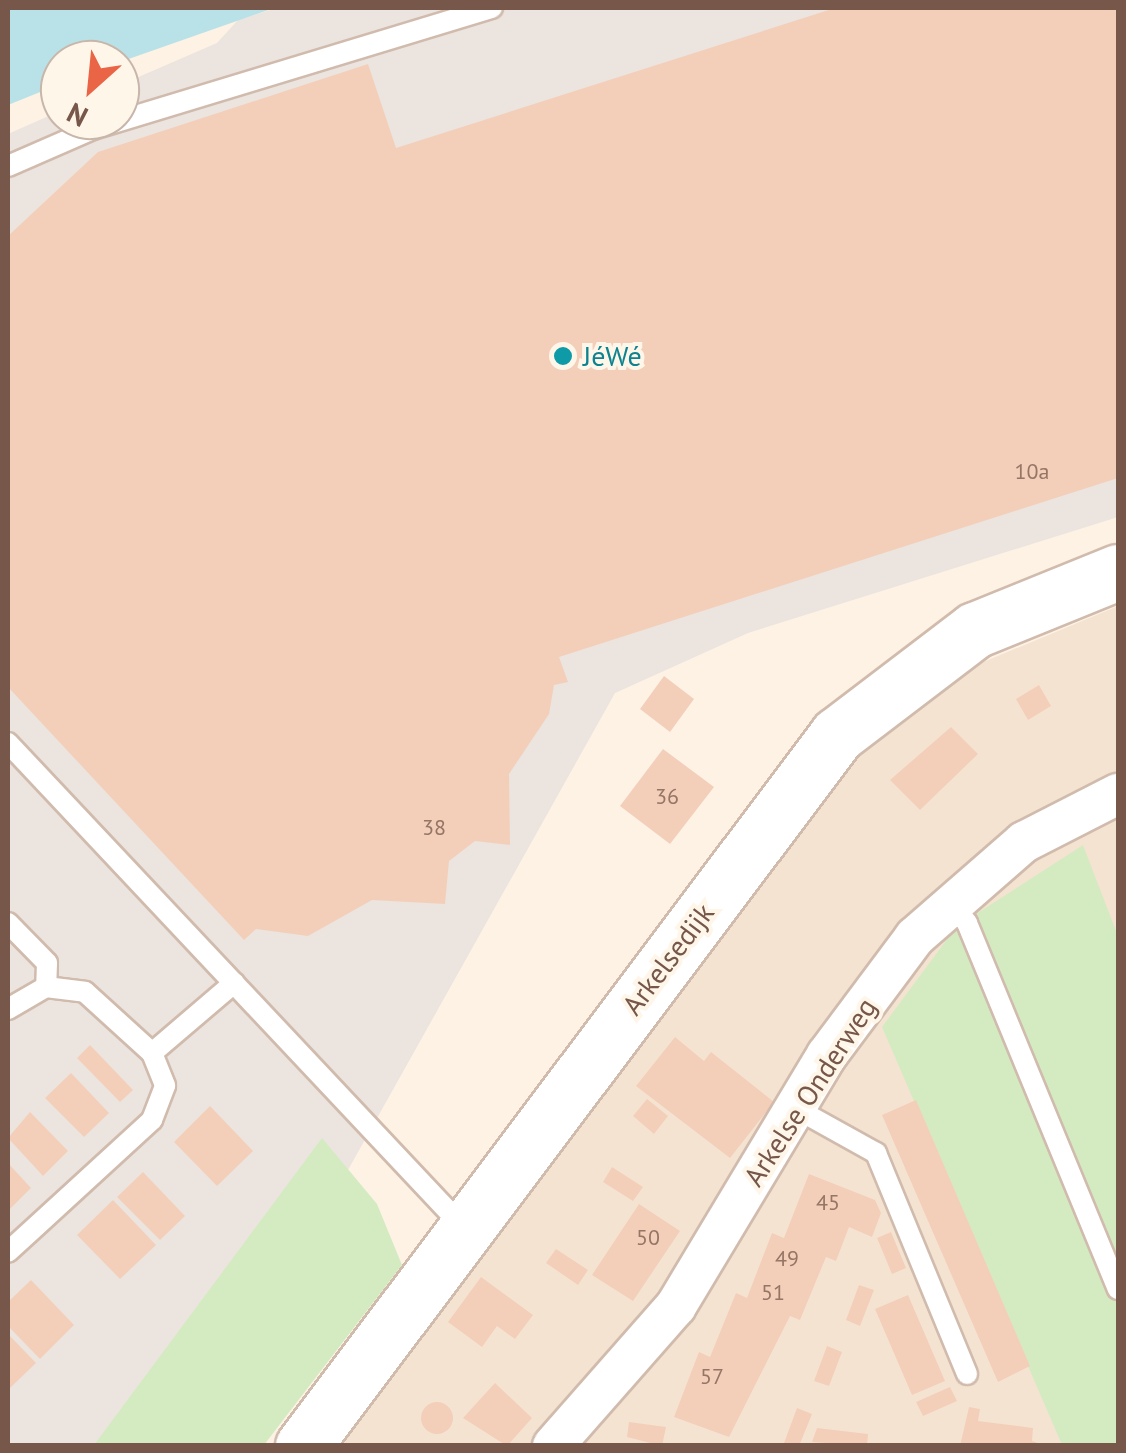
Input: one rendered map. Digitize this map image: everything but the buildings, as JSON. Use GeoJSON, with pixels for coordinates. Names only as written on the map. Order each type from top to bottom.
{"type":"FeatureCollection","features":[{"type":"Feature","properties":{"kind":"main road","name":"Arkelsedijk"},"geometry":{"type":"LineString","coordinates":[[304,1446],[837,735],[976,630],[1118,572]]}},
{"type":"Feature","properties":{"kind":"street","name":"Arkelse Onderweg"},"geometry":{"type":"LineString","coordinates":[[553,1446],[651,1340],[827,1054],[950,901],[1024,842],[1118,794]]}},
{"type":"Feature","properties":{"kind":"lane"},"geometry":{"type":"LineString","coordinates":[[8,166],[148,111],[492,8]]}},
{"type":"Feature","properties":{"kind":"lane"},"geometry":{"type":"LineString","coordinates":[[8,742],[465,1229]]}},
{"type":"Feature","properties":{"kind":"lane"},"geometry":{"type":"LineString","coordinates":[[950,901],[967,922],[1118,1288]]}},
{"type":"Feature","properties":{"kind":"lane"},"geometry":{"type":"LineString","coordinates":[[8,923],[47,964],[46,987]]}},
{"type":"Feature","properties":{"kind":"lane"},"geometry":{"type":"LineString","coordinates":[[152,1053],[234,983]]}},
{"type":"Feature","properties":{"kind":"lane"},"geometry":{"type":"LineString","coordinates":[[8,1009],[46,987],[101,1001],[152,1053],[165,1086],[152,1120],[8,1252]]}},
{"type":"Feature","properties":{"kind":"lane"},"geometry":{"type":"LineString","coordinates":[[796,1108],[876,1153],[967,1374]]}},
{"type":"Feature","properties":{"kind":"shaded area","name":"JéWé"},"geometry":{"type":"Polygon","coordinates":[[[277,8],[1118,8],[1118,517],[748,633],[615,693],[194,1445],[8,1445],[8,134],[40,120],[40,140],[140,140],[140,76],[217,43],[238,20],[277,8]]]}},
{"type":"Feature","properties":{"kind":"shaded area"},"geometry":{"type":"Polygon","coordinates":[[[1118,606],[1118,1445],[333,1446],[830,778],[952,675],[1118,606]]]}},
{"type":"Feature","properties":{"kind":"green space"},"geometry":{"type":"Polygon","coordinates":[[[1083,845],[1118,936],[1118,1445],[1062,1445],[882,1027],[956,927],[1083,845]]]}},
{"type":"Feature","properties":{"kind":"green space"},"geometry":{"type":"Polygon","coordinates":[[[322,1138],[377,1204],[402,1265],[264,1445],[94,1445],[322,1138]]]}},
{"type":"Feature","properties":{"kind":"water"},"geometry":{"type":"Polygon","coordinates":[[[8,8],[274,8],[140,55],[140,40],[40,40],[40,92],[8,105],[8,8]]]}},
{"type":"Feature","properties":{"kind":"place","name":"JéWé"},"geometry":{"type":"Point","coordinates":[563,356]}}]}
